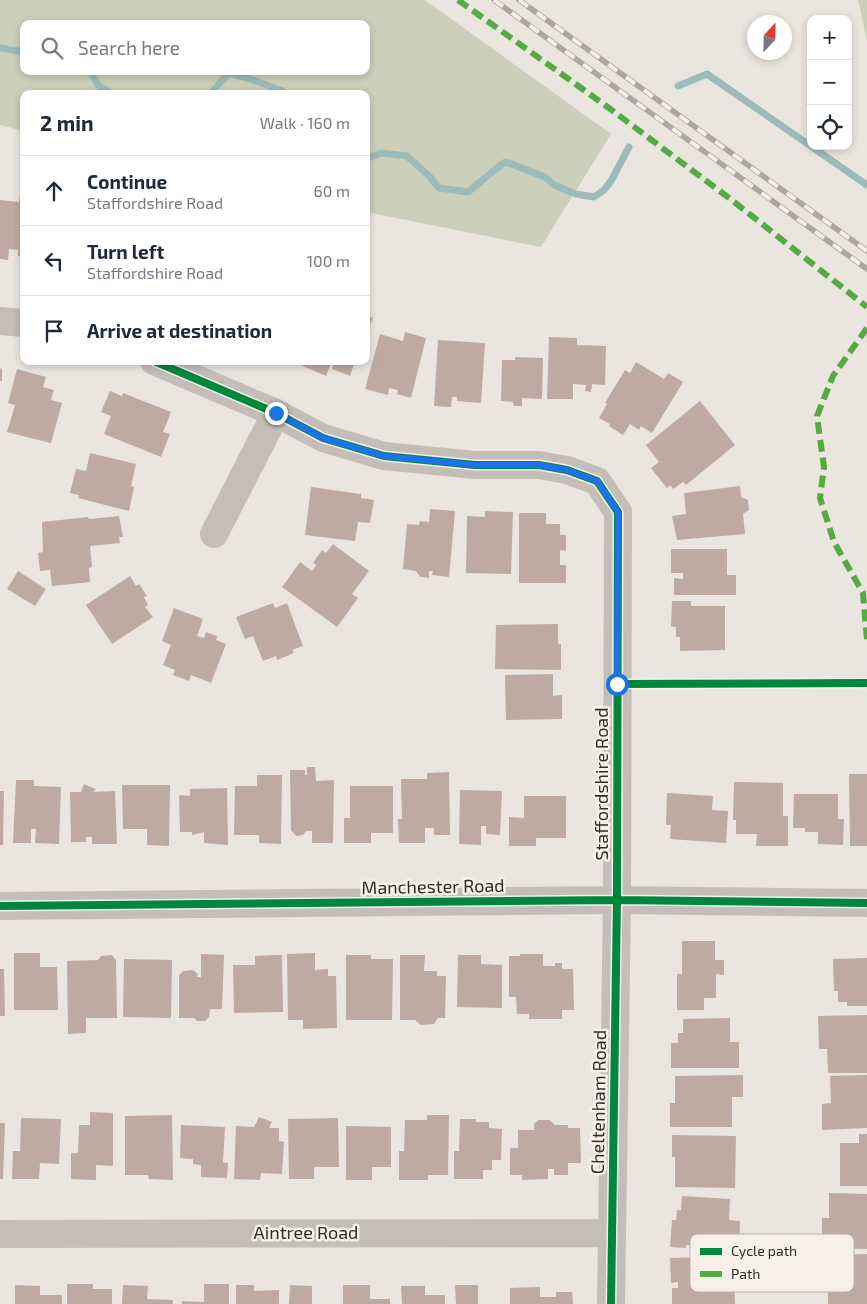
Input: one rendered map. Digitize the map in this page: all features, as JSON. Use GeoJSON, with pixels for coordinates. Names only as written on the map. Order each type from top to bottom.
{"type":"FeatureCollection","features":[{"type":"Feature","properties":{"kind":"street"},"geometry":{"type":"LineString","coordinates":[[0,321],[20,324]]}},
{"type":"Feature","properties":{"kind":"street","name":"Staffordshire Road"},"geometry":{"type":"LineString","coordinates":[[163,365],[276,413],[323,438],[384,456],[475,465],[539,465],[567,470],[597,481],[618,512],[617,900]]}},
{"type":"Feature","properties":{"kind":"street"},"geometry":{"type":"LineString","coordinates":[[214,534],[276,413]]}},
{"type":"Feature","properties":{"kind":"street","name":"Manchester Road"},"geometry":{"type":"LineString","coordinates":[[0,906],[617,900],[867,904]]}},
{"type":"Feature","properties":{"kind":"street","name":"Cheltenham Road"},"geometry":{"type":"LineString","coordinates":[[612,1304],[617,900]]}},
{"type":"Feature","properties":{"kind":"street","name":"Aintree Road"},"geometry":{"type":"LineString","coordinates":[[0,1234],[612,1233]]}},
{"type":"Feature","properties":{"kind":"green space"},"geometry":{"type":"Polygon","coordinates":[[[0,0],[425,0],[611,134],[541,247],[370,213],[370,90],[20,90],[20,130],[0,125],[0,0]]]}},
{"type":"Feature","properties":{"kind":"green space"},"geometry":{"type":"Polygon","coordinates":[[[858,0],[867,0],[867,41],[858,0]]]}},
{"type":"Feature","properties":{"kind":"building"},"geometry":{"type":"Polygon","coordinates":[[[20,194],[20,256],[18,256],[18,250],[9,249],[8,260],[0,259],[0,200],[19,202],[20,194]]]}},
{"type":"Feature","properties":{"kind":"building"},"geometry":{"type":"Polygon","coordinates":[[[405,332],[426,338],[411,398],[397,394],[398,390],[389,388],[388,395],[365,389],[380,334],[403,341],[405,332]]]}},
{"type":"Feature","properties":{"kind":"building"},"geometry":{"type":"Polygon","coordinates":[[[549,337],[577,338],[577,345],[606,346],[605,385],[592,384],[591,392],[585,391],[586,385],[573,384],[573,399],[547,399],[549,337]]]}},
{"type":"Feature","properties":{"kind":"building"},"geometry":{"type":"Polygon","coordinates":[[[438,340],[485,343],[481,403],[457,401],[457,397],[452,397],[451,407],[434,406],[438,340]]]}},
{"type":"Feature","properties":{"kind":"building"},"geometry":{"type":"Polygon","coordinates":[[[515,357],[543,358],[542,399],[522,398],[522,406],[514,406],[513,402],[501,401],[502,360],[515,360],[515,357]]]}},
{"type":"Feature","properties":{"kind":"building"},"geometry":{"type":"Polygon","coordinates":[[[636,362],[664,379],[668,373],[683,382],[652,433],[641,426],[639,430],[630,424],[623,435],[599,418],[607,404],[605,403],[625,370],[630,373],[636,362]]]}},
{"type":"Feature","properties":{"kind":"building"},"geometry":{"type":"Polygon","coordinates":[[[300,365],[331,365],[326,376],[300,365]]]}},
{"type":"Feature","properties":{"kind":"building"},"geometry":{"type":"Polygon","coordinates":[[[333,365],[354,365],[350,376],[332,369],[333,365]]]}},
{"type":"Feature","properties":{"kind":"building"},"geometry":{"type":"Polygon","coordinates":[[[0,368],[2,369],[2,381],[0,381],[0,368]]]}},
{"type":"Feature","properties":{"kind":"building"},"geometry":{"type":"Polygon","coordinates":[[[17,369],[46,377],[43,387],[54,390],[51,400],[62,403],[51,443],[7,432],[15,405],[8,403],[17,369]]]}},
{"type":"Feature","properties":{"kind":"building"},"geometry":{"type":"Polygon","coordinates":[[[110,391],[122,396],[123,393],[171,412],[163,432],[170,434],[161,457],[104,434],[111,416],[101,412],[110,391]]]}},
{"type":"Feature","properties":{"kind":"building"},"geometry":{"type":"Polygon","coordinates":[[[700,401],[735,445],[686,485],[683,482],[673,489],[670,485],[667,488],[651,468],[659,462],[646,445],[700,401]]]}},
{"type":"Feature","properties":{"kind":"building"},"geometry":{"type":"Polygon","coordinates":[[[90,453],[136,464],[131,486],[134,487],[129,511],[78,498],[79,495],[70,493],[76,469],[86,471],[90,453]]]}},
{"type":"Feature","properties":{"kind":"building"},"geometry":{"type":"Polygon","coordinates":[[[740,486],[741,497],[748,500],[749,510],[743,514],[745,534],[677,540],[672,516],[686,514],[684,493],[740,486]]]}},
{"type":"Feature","properties":{"kind":"building"},"geometry":{"type":"Polygon","coordinates":[[[311,487],[361,494],[361,498],[374,500],[370,523],[358,522],[355,541],[305,535],[311,487]]]}},
{"type":"Feature","properties":{"kind":"building"},"geometry":{"type":"Polygon","coordinates":[[[430,509],[455,511],[449,577],[432,575],[433,571],[429,571],[429,578],[420,577],[416,571],[403,569],[407,524],[419,525],[420,521],[429,522],[430,509]]]}},
{"type":"Feature","properties":{"kind":"building"},"geometry":{"type":"Polygon","coordinates":[[[485,511],[513,512],[511,574],[466,573],[467,516],[485,517],[485,511]]]}},
{"type":"Feature","properties":{"kind":"building"},"geometry":{"type":"Polygon","coordinates":[[[519,513],[546,513],[546,524],[560,524],[560,535],[566,535],[566,551],[560,550],[560,565],[566,565],[566,583],[519,583],[519,513]]]}},
{"type":"Feature","properties":{"kind":"building"},"geometry":{"type":"Polygon","coordinates":[[[119,516],[123,537],[119,537],[120,543],[90,546],[92,567],[89,568],[90,582],[52,586],[50,570],[40,571],[38,553],[43,552],[42,522],[119,516]]]}},
{"type":"Feature","properties":{"kind":"building"},"geometry":{"type":"Polygon","coordinates":[[[333,544],[369,571],[352,594],[358,598],[337,627],[282,587],[300,562],[312,571],[316,565],[313,563],[322,550],[326,553],[333,544]]]}},
{"type":"Feature","properties":{"kind":"building"},"geometry":{"type":"Polygon","coordinates":[[[671,549],[727,549],[727,575],[736,575],[736,595],[674,595],[674,578],[683,579],[683,573],[671,573],[671,549]]]}},
{"type":"Feature","properties":{"kind":"building"},"geometry":{"type":"Polygon","coordinates":[[[18,571],[46,589],[35,606],[7,589],[18,571]]]}},
{"type":"Feature","properties":{"kind":"building"},"geometry":{"type":"Polygon","coordinates":[[[130,576],[136,586],[139,584],[147,596],[144,597],[148,605],[145,607],[153,617],[112,644],[86,605],[130,576]]]}},
{"type":"Feature","properties":{"kind":"building"},"geometry":{"type":"Polygon","coordinates":[[[672,601],[691,601],[691,606],[725,606],[725,650],[680,651],[680,637],[676,637],[676,627],[671,626],[672,601]]]}},
{"type":"Feature","properties":{"kind":"building"},"geometry":{"type":"Polygon","coordinates":[[[273,603],[275,608],[287,603],[303,646],[292,650],[294,653],[277,660],[276,656],[263,661],[253,636],[245,639],[236,617],[273,603]]]}},
{"type":"Feature","properties":{"kind":"building"},"geometry":{"type":"Polygon","coordinates":[[[174,608],[203,619],[197,636],[204,638],[206,632],[217,636],[216,640],[226,644],[211,683],[191,675],[189,681],[173,675],[175,670],[163,665],[171,645],[162,641],[174,608]]]}},
{"type":"Feature","properties":{"kind":"building"},"geometry":{"type":"Polygon","coordinates":[[[558,624],[558,644],[561,644],[561,670],[495,669],[496,625],[558,624]]]}},
{"type":"Feature","properties":{"kind":"building"},"geometry":{"type":"Polygon","coordinates":[[[553,674],[553,696],[562,695],[562,719],[506,720],[505,675],[553,674]]]}},
{"type":"Feature","properties":{"kind":"building"},"geometry":{"type":"Polygon","coordinates":[[[307,767],[315,767],[316,781],[334,780],[333,843],[312,843],[312,831],[306,831],[303,835],[296,836],[291,830],[290,770],[305,770],[305,775],[307,775],[307,767]]]}},
{"type":"Feature","properties":{"kind":"building"},"geometry":{"type":"Polygon","coordinates":[[[449,772],[450,835],[434,835],[434,828],[425,828],[425,843],[399,843],[398,819],[402,819],[401,779],[427,779],[427,773],[449,772]]]}},
{"type":"Feature","properties":{"kind":"building"},"geometry":{"type":"Polygon","coordinates":[[[849,774],[867,774],[867,846],[850,846],[849,774]]]}},
{"type":"Feature","properties":{"kind":"building"},"geometry":{"type":"Polygon","coordinates":[[[257,775],[282,775],[281,844],[259,843],[259,835],[234,835],[235,786],[257,786],[257,775]]]}},
{"type":"Feature","properties":{"kind":"building"},"geometry":{"type":"Polygon","coordinates":[[[16,780],[34,780],[34,786],[61,787],[59,844],[35,843],[36,829],[31,829],[31,843],[13,843],[16,780]]]}},
{"type":"Feature","properties":{"kind":"building"},"geometry":{"type":"Polygon","coordinates":[[[734,782],[783,783],[783,816],[788,816],[788,846],[756,846],[757,834],[736,834],[736,820],[733,820],[734,782]]]}},
{"type":"Feature","properties":{"kind":"building"},"geometry":{"type":"Polygon","coordinates":[[[84,784],[96,789],[93,792],[115,791],[117,844],[92,844],[92,837],[86,837],[86,842],[71,842],[70,792],[81,792],[84,784]]]}},
{"type":"Feature","properties":{"kind":"building"},"geometry":{"type":"Polygon","coordinates":[[[122,785],[170,785],[169,846],[147,845],[147,829],[123,829],[122,785]]]}},
{"type":"Feature","properties":{"kind":"building"},"geometry":{"type":"Polygon","coordinates":[[[350,786],[393,786],[393,833],[371,833],[371,843],[344,843],[344,818],[350,818],[350,786]]]}},
{"type":"Feature","properties":{"kind":"building"},"geometry":{"type":"Polygon","coordinates":[[[227,788],[228,845],[204,843],[204,832],[192,835],[192,832],[180,832],[179,795],[190,796],[190,789],[227,788]]]}},
{"type":"Feature","properties":{"kind":"building"},"geometry":{"type":"Polygon","coordinates":[[[460,790],[502,791],[500,835],[486,834],[486,826],[481,826],[481,845],[459,844],[460,790]]]}},
{"type":"Feature","properties":{"kind":"building"},"geometry":{"type":"Polygon","coordinates":[[[0,791],[4,791],[3,845],[0,845],[0,791]]]}},
{"type":"Feature","properties":{"kind":"building"},"geometry":{"type":"Polygon","coordinates":[[[667,793],[713,796],[712,810],[728,811],[726,843],[670,839],[671,825],[666,825],[667,793]]]}},
{"type":"Feature","properties":{"kind":"building"},"geometry":{"type":"Polygon","coordinates":[[[794,794],[838,794],[838,819],[844,819],[843,845],[818,844],[818,832],[805,832],[805,828],[793,828],[794,794]]]}},
{"type":"Feature","properties":{"kind":"building"},"geometry":{"type":"Polygon","coordinates":[[[524,796],[566,796],[566,838],[536,838],[536,846],[509,846],[509,817],[524,818],[524,796]]]}},
{"type":"Feature","properties":{"kind":"building"},"geometry":{"type":"Polygon","coordinates":[[[682,941],[715,941],[715,960],[724,960],[724,975],[716,974],[716,998],[704,998],[704,1010],[677,1010],[677,974],[682,974],[682,941]]]}},
{"type":"Feature","properties":{"kind":"building"},"geometry":{"type":"Polygon","coordinates":[[[14,953],[40,953],[40,967],[57,967],[58,1010],[14,1010],[14,953]]]}},
{"type":"Feature","properties":{"kind":"building"},"geometry":{"type":"Polygon","coordinates":[[[315,953],[315,970],[328,969],[328,976],[336,976],[337,1028],[303,1029],[303,1020],[288,1020],[287,954],[315,953]]]}},
{"type":"Feature","properties":{"kind":"building"},"geometry":{"type":"Polygon","coordinates":[[[201,954],[224,955],[222,1009],[210,1009],[209,1017],[205,1021],[197,1021],[194,1018],[179,1018],[179,975],[183,971],[193,970],[198,974],[197,977],[201,977],[201,954]]]}},
{"type":"Feature","properties":{"kind":"building"},"geometry":{"type":"Polygon","coordinates":[[[520,954],[543,954],[543,966],[555,966],[555,963],[562,963],[562,969],[573,969],[574,1010],[562,1010],[562,1019],[529,1019],[529,1014],[517,1014],[516,997],[509,997],[509,956],[520,956],[520,954]]]}},
{"type":"Feature","properties":{"kind":"building"},"geometry":{"type":"Polygon","coordinates":[[[112,955],[116,960],[117,1018],[86,1018],[86,1033],[68,1034],[67,961],[98,960],[101,956],[112,955]]]}},
{"type":"Feature","properties":{"kind":"building"},"geometry":{"type":"Polygon","coordinates":[[[282,955],[283,1012],[234,1013],[233,965],[255,965],[255,956],[282,955]]]}},
{"type":"Feature","properties":{"kind":"building"},"geometry":{"type":"Polygon","coordinates":[[[346,955],[371,955],[371,959],[393,959],[392,1020],[346,1020],[346,955]]]}},
{"type":"Feature","properties":{"kind":"building"},"geometry":{"type":"Polygon","coordinates":[[[400,955],[425,955],[424,971],[437,971],[437,976],[446,976],[445,1018],[438,1018],[434,1024],[421,1025],[415,1020],[400,1020],[400,955]]]}},
{"type":"Feature","properties":{"kind":"building"},"geometry":{"type":"Polygon","coordinates":[[[458,955],[481,955],[481,964],[502,965],[502,1008],[457,1007],[458,955]]]}},
{"type":"Feature","properties":{"kind":"building"},"geometry":{"type":"Polygon","coordinates":[[[867,958],[867,1006],[847,1006],[847,1002],[838,1002],[838,991],[834,991],[833,959],[867,958]]]}},
{"type":"Feature","properties":{"kind":"building"},"geometry":{"type":"Polygon","coordinates":[[[124,959],[172,960],[171,1018],[123,1017],[124,959]]]}},
{"type":"Feature","properties":{"kind":"building"},"geometry":{"type":"Polygon","coordinates":[[[0,969],[4,969],[5,1016],[0,1016],[0,969]]]}},
{"type":"Feature","properties":{"kind":"building"},"geometry":{"type":"Polygon","coordinates":[[[867,1015],[867,1073],[828,1073],[827,1049],[819,1049],[818,1016],[867,1015]]]}},
{"type":"Feature","properties":{"kind":"building"},"geometry":{"type":"Polygon","coordinates":[[[730,1018],[730,1042],[739,1042],[739,1068],[671,1068],[671,1043],[678,1043],[678,1033],[683,1033],[683,1019],[730,1018]]]}},
{"type":"Feature","properties":{"kind":"building"},"geometry":{"type":"Polygon","coordinates":[[[743,1075],[743,1097],[732,1097],[732,1127],[670,1127],[670,1103],[675,1103],[675,1076],[743,1075]]]}},
{"type":"Feature","properties":{"kind":"building"},"geometry":{"type":"Polygon","coordinates":[[[867,1075],[867,1128],[822,1130],[822,1104],[831,1103],[830,1076],[867,1075]]]}},
{"type":"Feature","properties":{"kind":"building"},"geometry":{"type":"Polygon","coordinates":[[[90,1112],[113,1113],[113,1166],[96,1165],[96,1180],[71,1179],[71,1153],[78,1153],[79,1125],[90,1125],[90,1112]]]}},
{"type":"Feature","properties":{"kind":"building"},"geometry":{"type":"Polygon","coordinates":[[[172,1115],[173,1180],[149,1179],[148,1175],[125,1175],[125,1116],[172,1115]]]}},
{"type":"Feature","properties":{"kind":"building"},"geometry":{"type":"Polygon","coordinates":[[[427,1115],[449,1115],[448,1175],[428,1175],[428,1180],[399,1180],[399,1151],[404,1151],[405,1120],[427,1120],[427,1115]]]}},
{"type":"Feature","properties":{"kind":"building"},"geometry":{"type":"Polygon","coordinates":[[[259,1117],[272,1122],[269,1128],[279,1128],[279,1141],[284,1142],[282,1174],[261,1173],[260,1180],[234,1179],[236,1126],[254,1127],[259,1117]]]}},
{"type":"Feature","properties":{"kind":"building"},"geometry":{"type":"Polygon","coordinates":[[[21,1118],[61,1119],[59,1164],[40,1163],[39,1179],[12,1179],[13,1151],[20,1151],[21,1118]]]}},
{"type":"Feature","properties":{"kind":"building"},"geometry":{"type":"Polygon","coordinates":[[[338,1118],[339,1167],[314,1167],[314,1179],[289,1179],[288,1119],[338,1118]]]}},
{"type":"Feature","properties":{"kind":"building"},"geometry":{"type":"Polygon","coordinates":[[[460,1119],[476,1119],[476,1122],[489,1122],[489,1128],[502,1129],[501,1160],[492,1160],[492,1170],[483,1170],[483,1179],[454,1179],[454,1151],[459,1151],[460,1119]]]}},
{"type":"Feature","properties":{"kind":"building"},"geometry":{"type":"Polygon","coordinates":[[[538,1120],[550,1120],[555,1125],[568,1125],[568,1128],[580,1128],[581,1163],[568,1163],[568,1175],[554,1175],[554,1169],[548,1169],[548,1179],[522,1180],[522,1175],[510,1175],[510,1148],[518,1148],[518,1130],[534,1130],[534,1124],[538,1120]]]}},
{"type":"Feature","properties":{"kind":"building"},"geometry":{"type":"Polygon","coordinates":[[[0,1123],[5,1123],[3,1179],[0,1179],[0,1123]]]}},
{"type":"Feature","properties":{"kind":"building"},"geometry":{"type":"Polygon","coordinates":[[[181,1125],[225,1127],[223,1162],[228,1163],[227,1178],[201,1177],[201,1165],[193,1164],[193,1159],[180,1158],[181,1125]]]}},
{"type":"Feature","properties":{"kind":"building"},"geometry":{"type":"Polygon","coordinates":[[[346,1126],[391,1127],[391,1167],[372,1167],[372,1180],[346,1180],[346,1126]]]}},
{"type":"Feature","properties":{"kind":"building"},"geometry":{"type":"Polygon","coordinates":[[[859,1134],[867,1134],[867,1186],[840,1186],[840,1143],[859,1143],[859,1134]]]}},
{"type":"Feature","properties":{"kind":"building"},"geometry":{"type":"Polygon","coordinates":[[[672,1135],[736,1136],[735,1188],[675,1187],[675,1157],[672,1157],[672,1135]]]}},
{"type":"Feature","properties":{"kind":"building"},"geometry":{"type":"Polygon","coordinates":[[[829,1193],[867,1194],[867,1249],[854,1249],[854,1234],[822,1234],[822,1218],[829,1218],[829,1193]]]}},
{"type":"Feature","properties":{"kind":"building"},"geometry":{"type":"Polygon","coordinates":[[[682,1196],[730,1199],[729,1220],[740,1221],[740,1234],[690,1234],[690,1245],[686,1245],[686,1248],[670,1247],[672,1220],[676,1220],[677,1210],[681,1210],[682,1196]]]}},
{"type":"Feature","properties":{"kind":"building"},"geometry":{"type":"Polygon","coordinates":[[[854,1254],[867,1254],[867,1304],[828,1304],[828,1292],[854,1292],[854,1254]]]}},
{"type":"Feature","properties":{"kind":"building"},"geometry":{"type":"Polygon","coordinates":[[[690,1257],[690,1292],[734,1292],[735,1304],[672,1304],[672,1288],[678,1288],[678,1282],[671,1283],[670,1258],[690,1257]]]}},
{"type":"Feature","properties":{"kind":"building"},"geometry":{"type":"Polygon","coordinates":[[[67,1284],[93,1284],[93,1289],[112,1289],[112,1304],[67,1304],[67,1284]]]}},
{"type":"Feature","properties":{"kind":"building"},"geometry":{"type":"Polygon","coordinates":[[[204,1284],[229,1284],[229,1304],[182,1304],[182,1301],[204,1302],[204,1284]]]}},
{"type":"Feature","properties":{"kind":"building"},"geometry":{"type":"Polygon","coordinates":[[[15,1285],[40,1286],[40,1295],[62,1295],[62,1304],[15,1304],[15,1285]]]}},
{"type":"Feature","properties":{"kind":"building"},"geometry":{"type":"Polygon","coordinates":[[[123,1285],[148,1286],[147,1299],[173,1300],[173,1304],[122,1304],[123,1285]]]}},
{"type":"Feature","properties":{"kind":"building"},"geometry":{"type":"Polygon","coordinates":[[[236,1285],[254,1285],[254,1291],[279,1290],[279,1304],[236,1304],[236,1285]]]}},
{"type":"Feature","properties":{"kind":"building"},"geometry":{"type":"Polygon","coordinates":[[[290,1285],[312,1286],[312,1304],[289,1304],[290,1285]]]}},
{"type":"Feature","properties":{"kind":"building"},"geometry":{"type":"Polygon","coordinates":[[[343,1285],[370,1285],[370,1299],[390,1299],[390,1304],[343,1304],[343,1285]]]}},
{"type":"Feature","properties":{"kind":"building"},"geometry":{"type":"Polygon","coordinates":[[[455,1285],[478,1285],[478,1304],[456,1304],[455,1285]]]}},
{"type":"Feature","properties":{"kind":"building"},"geometry":{"type":"Polygon","coordinates":[[[401,1286],[425,1286],[425,1295],[445,1295],[445,1304],[402,1304],[401,1286]]]}},
{"type":"Feature","properties":{"kind":"building"},"geometry":{"type":"Polygon","coordinates":[[[540,1287],[540,1297],[556,1297],[556,1292],[572,1292],[573,1304],[510,1304],[510,1288],[540,1287]]]}},
{"type":"Feature","properties":{"kind":"waterway"},"geometry":{"type":"LineString","coordinates":[[0,48],[20,51]]}},
{"type":"Feature","properties":{"kind":"waterway"},"geometry":{"type":"LineString","coordinates":[[678,86],[707,74],[867,185]]}},
{"type":"Feature","properties":{"kind":"waterway"},"geometry":{"type":"LineString","coordinates":[[92,75],[99,86],[106,90]]}},
{"type":"Feature","properties":{"kind":"waterway"},"geometry":{"type":"LineString","coordinates":[[214,90],[227,75]]}},
{"type":"Feature","properties":{"kind":"waterway"},"geometry":{"type":"LineString","coordinates":[[236,75],[279,90]]}},
{"type":"Feature","properties":{"kind":"waterway"},"geometry":{"type":"LineString","coordinates":[[370,157],[381,153],[407,156],[439,188],[468,192],[506,162],[545,177],[554,185],[576,194],[594,197],[604,190],[611,181],[629,147]]}},
{"type":"Feature","properties":{"kind":"railway"},"geometry":{"type":"LineString","coordinates":[[494,0],[867,269]]}},
{"type":"Feature","properties":{"kind":"railway"},"geometry":{"type":"LineString","coordinates":[[519,0],[867,251]]}},
{"type":"Feature","properties":{"kind":"marked path"},"geometry":{"type":"LineString","coordinates":[[458,0],[609,108],[733,201],[867,307]]}},
{"type":"Feature","properties":{"kind":"marked path"},"geometry":{"type":"LineString","coordinates":[[867,328],[833,376],[817,416],[824,467],[820,498],[834,542],[863,593],[867,640]]}},
{"type":"Feature","properties":{"kind":"cycle path"},"geometry":{"type":"LineString","coordinates":[[163,365],[276,413],[323,438],[384,456],[475,465],[539,465],[567,470],[597,481],[618,512],[617,900],[611,1304]]}},
{"type":"Feature","properties":{"kind":"cycle path"},"geometry":{"type":"LineString","coordinates":[[617,684],[867,683]]}},
{"type":"Feature","properties":{"kind":"cycle path"},"geometry":{"type":"LineString","coordinates":[[0,906],[617,900],[867,903]]}},
{"type":"Feature","properties":{"kind":"route"},"geometry":{"type":"LineString","coordinates":[[276,413],[323,438],[384,456],[475,465],[539,465],[567,470],[597,481],[618,512],[617,684]]}}]}
